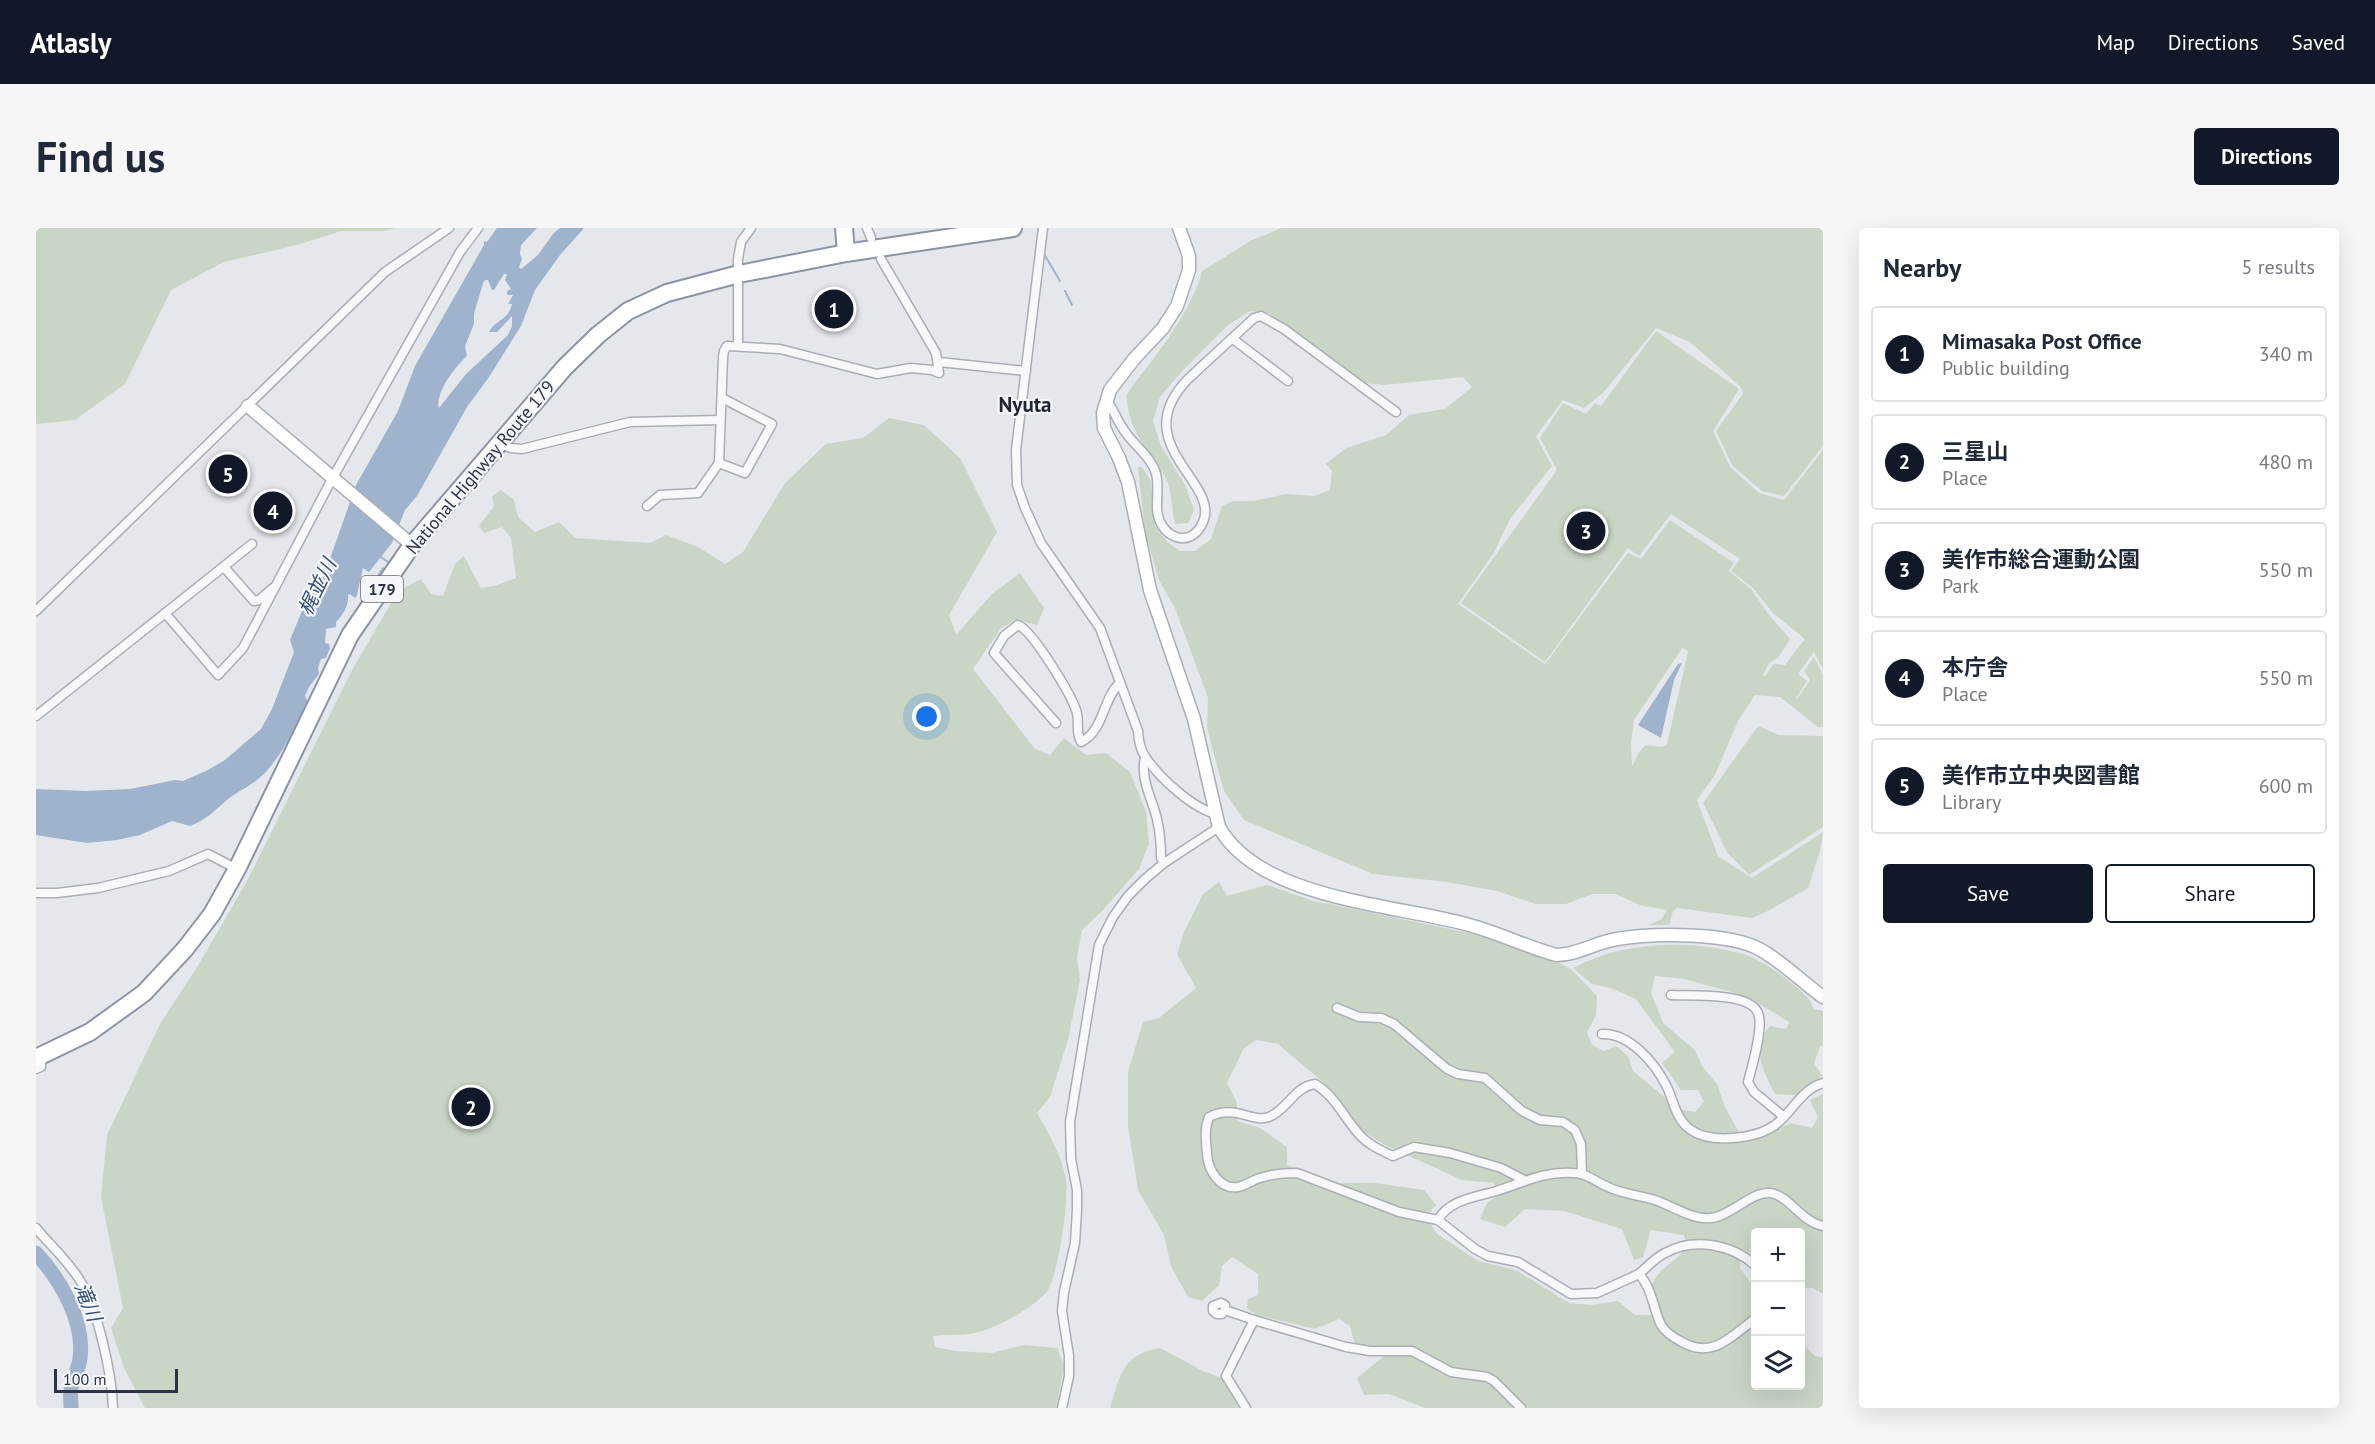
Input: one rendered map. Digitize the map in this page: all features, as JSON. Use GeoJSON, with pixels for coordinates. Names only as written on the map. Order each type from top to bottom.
{"type":"FeatureCollection","features":[{"type":"Feature","properties":{"kind":"highway"},"geometry":{"type":"LineString","coordinates":[[844,228],[846,254]]}},
{"type":"Feature","properties":{"kind":"highway","name":"National Highway Route 179"},"geometry":{"type":"LineString","coordinates":[[38,1061],[90,1032],[144,993],[185,949],[212,914],[237,869],[350,634],[406,539],[500,444],[565,367],[598,335],[628,311],[667,293],[739,274],[846,254],[1013,228]]}},
{"type":"Feature","properties":{"kind":"street"},"geometry":{"type":"LineString","coordinates":[[36,611],[386,272],[449,228]]}},
{"type":"Feature","properties":{"kind":"street"},"geometry":{"type":"LineString","coordinates":[[165,613],[218,675],[243,648],[460,252],[478,228]]}},
{"type":"Feature","properties":{"kind":"street"},"geometry":{"type":"LineString","coordinates":[[738,345],[738,259],[741,242],[751,228]]}},
{"type":"Feature","properties":{"kind":"street"},"geometry":{"type":"LineString","coordinates":[[867,228],[871,238]]}},
{"type":"Feature","properties":{"kind":"street"},"geometry":{"type":"LineString","coordinates":[[1043,228],[1016,450],[1017,485],[1041,543],[1060,574],[1100,628],[1138,731],[1140,747],[1145,758],[1184,797],[1206,812],[1216,814]]}},
{"type":"Feature","properties":{"kind":"street"},"geometry":{"type":"LineString","coordinates":[[1179,228],[1189,256],[1189,270],[1177,306],[1163,328],[1119,379],[1106,400],[1104,428],[1128,482],[1150,590],[1194,719],[1219,827],[1226,839],[1268,873],[1306,889],[1468,925],[1556,955],[1570,955],[1613,939],[1635,936],[1658,935],[1736,941],[1760,949],[1823,997]]}},
{"type":"Feature","properties":{"kind":"street"},"geometry":{"type":"LineString","coordinates":[[647,506],[660,495],[698,492],[719,463],[724,351],[728,346],[780,349],[878,374],[912,369],[932,370],[939,373],[936,353],[881,259]]}},
{"type":"Feature","properties":{"kind":"street"},"geometry":{"type":"LineString","coordinates":[[1106,400],[1122,428],[1152,464],[1157,478],[1157,515],[1161,527],[1174,537],[1185,538],[1196,533],[1203,523],[1206,511],[1202,498],[1169,440],[1166,426],[1167,414],[1178,389],[1254,318],[1261,316],[1284,329],[1396,412]]}},
{"type":"Feature","properties":{"kind":"street"},"geometry":{"type":"LineString","coordinates":[[1233,339],[1288,381]]}},
{"type":"Feature","properties":{"kind":"street"},"geometry":{"type":"LineString","coordinates":[[939,362],[1026,371]]}},
{"type":"Feature","properties":{"kind":"street"},"geometry":{"type":"LineString","coordinates":[[719,463],[746,473],[771,424],[722,398]]}},
{"type":"Feature","properties":{"kind":"street"},"geometry":{"type":"LineString","coordinates":[[248,406],[406,539]]}},
{"type":"Feature","properties":{"kind":"street"},"geometry":{"type":"LineString","coordinates":[[500,444],[522,449],[630,422],[720,420]]}},
{"type":"Feature","properties":{"kind":"street"},"geometry":{"type":"LineString","coordinates":[[36,716],[252,544]]}},
{"type":"Feature","properties":{"kind":"street"},"geometry":{"type":"LineString","coordinates":[[224,567],[254,601],[259,600],[275,586]]}},
{"type":"Feature","properties":{"kind":"street"},"geometry":{"type":"LineString","coordinates":[[1056,723],[994,653],[1004,636],[1018,625],[1029,634],[1061,681],[1077,712],[1077,731],[1081,742],[1099,722],[1113,690],[1119,684]]}},
{"type":"Feature","properties":{"kind":"street"},"geometry":{"type":"LineString","coordinates":[[1145,758],[1143,765],[1147,793],[1157,818],[1161,858],[1164,863]]}},
{"type":"Feature","properties":{"kind":"street"},"geometry":{"type":"LineString","coordinates":[[1062,1408],[1069,1376],[1069,1356],[1062,1311],[1075,1243],[1077,1210],[1077,1190],[1071,1159],[1070,1122],[1099,945],[1113,916],[1128,896],[1164,863],[1219,827]]}},
{"type":"Feature","properties":{"kind":"street"},"geometry":{"type":"LineString","coordinates":[[36,893],[98,888],[169,871],[208,854],[237,869]]}},
{"type":"Feature","properties":{"kind":"street"},"geometry":{"type":"LineString","coordinates":[[1671,995],[1738,999],[1750,1004],[1758,1013],[1760,1024],[1748,1082],[1754,1092],[1784,1117]]}},
{"type":"Feature","properties":{"kind":"street"},"geometry":{"type":"LineString","coordinates":[[1337,1008],[1359,1017],[1381,1018],[1394,1024],[1447,1069],[1458,1074],[1485,1078],[1522,1111],[1540,1120],[1563,1122],[1575,1130],[1581,1144],[1582,1174]]}},
{"type":"Feature","properties":{"kind":"street"},"geometry":{"type":"LineString","coordinates":[[1602,1034],[1623,1038],[1638,1049],[1654,1066],[1667,1086],[1682,1121],[1692,1131],[1714,1139],[1731,1139],[1775,1126],[1807,1092],[1823,1083]]}},
{"type":"Feature","properties":{"kind":"street"},"geometry":{"type":"LineString","coordinates":[[1524,1180],[1500,1168],[1414,1147],[1393,1156],[1373,1146],[1358,1133],[1326,1091],[1315,1084],[1306,1085],[1278,1112],[1267,1118],[1258,1118],[1238,1112],[1220,1112],[1209,1117],[1206,1126],[1208,1166],[1215,1179],[1225,1184],[1237,1188],[1262,1177],[1280,1173],[1296,1173],[1399,1212],[1438,1220],[1475,1249],[1488,1256],[1518,1262],[1571,1294],[1596,1293],[1639,1274],[1665,1253],[1684,1246],[1716,1245],[1729,1248],[1745,1256],[1751,1262]]}},
{"type":"Feature","properties":{"kind":"street"},"geometry":{"type":"LineString","coordinates":[[1438,1220],[1449,1207],[1524,1180],[1549,1174],[1582,1174],[1615,1190],[1697,1216],[1711,1218],[1725,1214],[1760,1194],[1771,1192],[1813,1224],[1823,1226]]}},
{"type":"Feature","properties":{"kind":"street"},"geometry":{"type":"LineString","coordinates":[[36,1228],[71,1268],[87,1292],[112,1383],[113,1408]]}},
{"type":"Feature","properties":{"kind":"street"},"geometry":{"type":"LineString","coordinates":[[1639,1274],[1652,1298],[1662,1326],[1671,1336],[1687,1345],[1705,1349],[1719,1346],[1751,1321]]}},
{"type":"Feature","properties":{"kind":"street"},"geometry":{"type":"LineString","coordinates":[[1225,1310],[1346,1347],[1370,1351],[1412,1351],[1451,1372],[1486,1377],[1494,1381],[1521,1408]]}},
{"type":"Feature","properties":{"kind":"street"},"geometry":{"type":"LineString","coordinates":[[1246,1408],[1226,1376],[1254,1320]]}},
{"type":"Feature","properties":{"kind":"green space"},"geometry":{"type":"Polygon","coordinates":[[[36,228],[396,228],[384,231],[341,231],[297,245],[224,262],[171,290],[125,384],[75,420],[36,424],[36,228]]]}},
{"type":"Feature","properties":{"kind":"green space"},"geometry":{"type":"Polygon","coordinates":[[[1282,228],[1823,228],[1823,446],[1784,496],[1762,491],[1732,465],[1716,431],[1743,394],[1741,387],[1690,342],[1656,328],[1604,392],[1584,408],[1563,400],[1536,436],[1552,466],[1510,519],[1493,554],[1458,604],[1545,664],[1628,553],[1641,559],[1670,520],[1734,563],[1729,571],[1751,589],[1790,639],[1778,658],[1769,663],[1763,675],[1765,676],[1774,664],[1785,665],[1805,639],[1773,613],[1753,588],[1731,571],[1740,559],[1671,514],[1639,556],[1628,548],[1545,662],[1461,603],[1557,470],[1540,438],[1563,403],[1586,414],[1595,403],[1601,406],[1656,331],[1739,389],[1713,431],[1730,467],[1759,493],[1784,500],[1823,450],[1823,669],[1814,652],[1798,674],[1807,681],[1796,698],[1788,693],[1797,699],[1810,680],[1804,671],[1814,657],[1823,675],[1823,727],[1818,727],[1780,697],[1755,695],[1738,721],[1715,775],[1697,800],[1718,856],[1752,878],[1823,832],[1820,851],[1808,888],[1752,918],[1677,908],[1673,911],[1669,925],[1648,925],[1661,920],[1667,910],[1640,905],[1615,894],[1592,894],[1566,904],[1536,904],[1497,891],[1447,882],[1373,874],[1244,820],[1224,791],[1207,728],[1208,698],[1175,608],[1159,580],[1145,533],[1138,467],[1142,467],[1151,481],[1155,525],[1167,542],[1180,551],[1195,551],[1211,539],[1222,506],[1233,501],[1254,501],[1286,494],[1314,496],[1330,490],[1332,471],[1326,464],[1346,448],[1386,435],[1409,415],[1445,409],[1472,387],[1463,377],[1384,385],[1364,383],[1269,313],[1250,311],[1228,325],[1182,371],[1160,397],[1153,421],[1161,446],[1185,485],[1194,510],[1188,523],[1175,524],[1167,481],[1136,431],[1130,417],[1126,396],[1177,325],[1189,304],[1202,271],[1252,240],[1282,228]],[[1683,647],[1634,720],[1631,743],[1632,766],[1646,745],[1662,747],[1667,744],[1688,652],[1683,647]]]}},
{"type":"Feature","properties":{"kind":"green space"},"geometry":{"type":"Polygon","coordinates":[[[889,418],[924,425],[960,458],[997,532],[949,615],[956,635],[992,594],[1020,573],[1044,608],[1037,625],[1016,620],[1001,628],[973,669],[1035,749],[1050,755],[1064,738],[1086,755],[1106,753],[1130,772],[1146,812],[1149,843],[1139,869],[1082,930],[1077,957],[1080,980],[1068,1040],[1050,1097],[1037,1113],[1058,1154],[1066,1180],[1062,1239],[1050,1285],[1046,1293],[1031,1305],[1012,1318],[983,1331],[933,1336],[935,1347],[956,1351],[992,1353],[1023,1345],[1057,1348],[1064,1366],[1056,1408],[145,1408],[124,1368],[111,1328],[123,1308],[101,1197],[107,1135],[160,1024],[199,964],[247,881],[352,670],[398,591],[421,579],[431,594],[443,596],[455,564],[464,556],[481,588],[516,578],[511,538],[502,527],[484,533],[479,526],[494,506],[492,496],[501,490],[514,500],[518,517],[535,532],[559,522],[575,538],[650,543],[666,535],[698,547],[725,564],[743,552],[785,483],[826,444],[863,438],[889,418]]]}},
{"type":"Feature","properties":{"kind":"green space"},"geometry":{"type":"Polygon","coordinates":[[[1758,726],[1779,735],[1823,736],[1823,827],[1749,875],[1727,852],[1703,803],[1758,726]]]}},
{"type":"Feature","properties":{"kind":"green space"},"geometry":{"type":"Polygon","coordinates":[[[1219,882],[1227,896],[1267,885],[1314,901],[1474,934],[1562,964],[1572,970],[1597,996],[1596,1015],[1587,1032],[1592,1045],[1604,1051],[1616,1046],[1628,1056],[1633,1071],[1679,1109],[1695,1112],[1704,1102],[1698,1090],[1681,1090],[1662,1063],[1675,1052],[1636,999],[1610,988],[1592,984],[1573,968],[1613,952],[1657,945],[1679,945],[1701,946],[1743,954],[1779,974],[1807,997],[1814,1009],[1823,1011],[1823,1046],[1820,1046],[1814,1063],[1822,1076],[1796,1095],[1775,1094],[1760,1059],[1761,1043],[1770,1026],[1786,1029],[1789,1022],[1751,999],[1685,979],[1655,976],[1651,993],[1663,1023],[1695,1050],[1702,1066],[1717,1084],[1725,1107],[1741,1136],[1766,1134],[1790,1123],[1812,1128],[1818,1117],[1810,1100],[1823,1094],[1823,1294],[1813,1288],[1805,1288],[1805,1228],[1751,1228],[1751,1254],[1739,1249],[1740,1268],[1751,1283],[1751,1390],[1805,1390],[1805,1346],[1815,1356],[1823,1357],[1823,1408],[1425,1408],[1389,1394],[1364,1395],[1357,1378],[1393,1349],[1355,1345],[1350,1326],[1339,1319],[1315,1329],[1257,1315],[1247,1308],[1248,1299],[1258,1295],[1258,1274],[1232,1257],[1222,1266],[1219,1285],[1202,1301],[1188,1297],[1171,1266],[1164,1235],[1138,1190],[1128,1126],[1128,1072],[1143,1022],[1159,1018],[1196,988],[1177,954],[1184,932],[1203,894],[1219,882]],[[1256,1040],[1244,1048],[1227,1083],[1237,1103],[1237,1121],[1260,1128],[1287,1147],[1287,1165],[1333,1183],[1375,1183],[1424,1190],[1436,1205],[1426,1216],[1436,1233],[1478,1261],[1516,1270],[1569,1303],[1591,1305],[1618,1301],[1635,1315],[1652,1315],[1659,1306],[1652,1285],[1660,1272],[1683,1251],[1687,1244],[1684,1235],[1651,1230],[1643,1257],[1634,1260],[1622,1229],[1564,1211],[1525,1209],[1505,1227],[1480,1219],[1487,1203],[1496,1197],[1494,1183],[1462,1180],[1383,1144],[1361,1130],[1332,1090],[1278,1044],[1256,1040]]]}},
{"type":"Feature","properties":{"kind":"green space"},"geometry":{"type":"Polygon","coordinates":[[[1160,1348],[1203,1371],[1222,1378],[1239,1408],[1110,1408],[1124,1368],[1138,1355],[1160,1348]]]}},
{"type":"Feature","properties":{"kind":"water","name":"梶並川"},"geometry":{"type":"Polygon","coordinates":[[[497,228],[537,228],[521,245],[522,259],[519,267],[521,269],[538,255],[560,228],[584,228],[560,255],[535,290],[521,326],[467,407],[417,496],[405,510],[392,543],[369,572],[363,568],[357,595],[355,598],[348,595],[346,606],[336,622],[336,627],[326,629],[325,643],[329,644],[330,648],[326,658],[321,659],[319,674],[305,696],[308,702],[304,711],[272,764],[254,782],[205,818],[190,826],[172,821],[140,835],[87,843],[36,835],[36,789],[86,791],[130,789],[175,780],[183,781],[225,760],[261,729],[272,709],[294,652],[290,640],[309,594],[324,576],[356,485],[398,411],[415,366],[484,245],[484,241],[487,242],[497,228]],[[504,274],[494,290],[488,280],[483,283],[474,314],[474,324],[465,346],[467,356],[443,387],[439,408],[466,374],[508,335],[512,326],[512,316],[497,332],[489,332],[508,313],[512,304],[508,304],[513,295],[507,295],[507,291],[511,289],[505,280],[507,274],[504,274]]]}},
{"type":"Feature","properties":{"kind":"water"},"geometry":{"type":"Polygon","coordinates":[[[1682,663],[1674,680],[1661,738],[1638,725],[1678,664],[1682,663]]]}},
{"type":"Feature","properties":{"kind":"waterway"},"geometry":{"type":"LineString","coordinates":[[1044,254],[1060,281]]}},
{"type":"Feature","properties":{"kind":"waterway"},"geometry":{"type":"LineString","coordinates":[[1065,291],[1072,305]]}},
{"type":"Feature","properties":{"kind":"waterway"},"geometry":{"type":"LineString","coordinates":[[381,557],[388,562]]}},
{"type":"Feature","properties":{"kind":"waterway"},"geometry":{"type":"LineString","coordinates":[[354,614],[383,568]]}},
{"type":"Feature","properties":{"kind":"waterway","name":"滝川"},"geometry":{"type":"LineString","coordinates":[[36,1253],[62,1288],[75,1315],[79,1330],[80,1358],[72,1385],[71,1408]]}},
{"type":"Feature","properties":{"kind":"place","name":"Mimasaka Post Office"},"geometry":{"type":"Point","coordinates":[834,309]}},
{"type":"Feature","properties":{"kind":"place","name":"美作市立中央図書館"},"geometry":{"type":"Point","coordinates":[228,474]}},
{"type":"Feature","properties":{"kind":"place","name":"本庁舎"},"geometry":{"type":"Point","coordinates":[273,511]}},
{"type":"Feature","properties":{"kind":"place","name":"美作市総合運動公園"},"geometry":{"type":"Point","coordinates":[1586,531]}},
{"type":"Feature","properties":{"kind":"place","name":"三星山"},"geometry":{"type":"Point","coordinates":[471,1107]}},
{"type":"Feature","properties":{"kind":"district","name":"Nyuta"},"geometry":{"type":"Point","coordinates":[1025,404]}}]}
